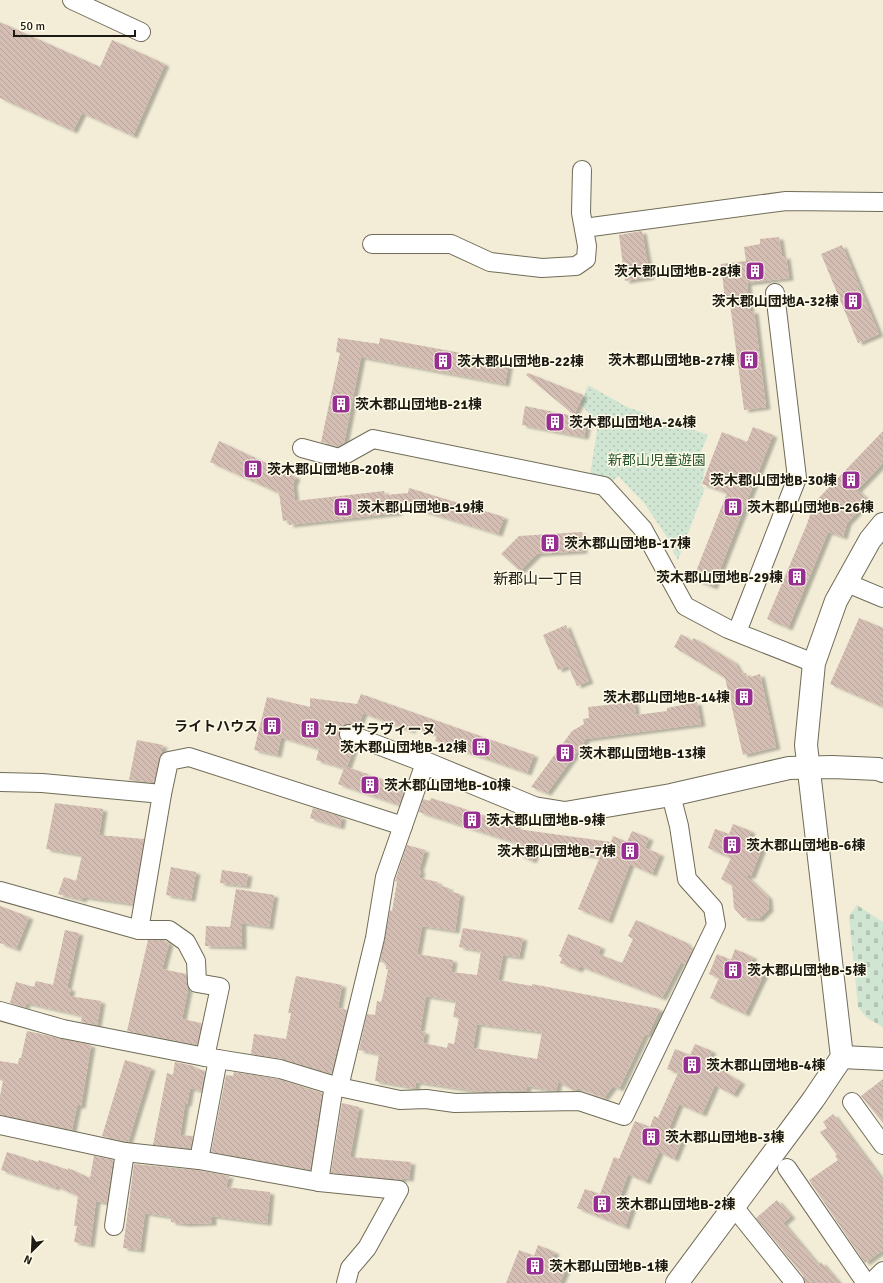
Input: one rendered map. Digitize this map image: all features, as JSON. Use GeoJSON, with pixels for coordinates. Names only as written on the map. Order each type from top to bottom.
{"type":"FeatureCollection","features":[{"type":"Feature","properties":{"kind":"street"},"geometry":{"type":"LineString","coordinates":[[72,0],[141,32]]}},
{"type":"Feature","properties":{"kind":"street"},"geometry":{"type":"LineString","coordinates":[[372,244],[451,244],[490,262],[542,268],[576,266],[586,259],[587,246],[581,213],[582,170]]}},
{"type":"Feature","properties":{"kind":"street"},"geometry":{"type":"LineString","coordinates":[[584,228],[786,201],[883,202]]}},
{"type":"Feature","properties":{"kind":"street"},"geometry":{"type":"LineString","coordinates":[[737,632],[797,478],[775,293]]}},
{"type":"Feature","properties":{"kind":"street"},"geometry":{"type":"LineString","coordinates":[[302,448],[339,458],[373,439],[604,486],[643,529],[685,606],[737,632],[814,663]]}},
{"type":"Feature","properties":{"kind":"street"},"geometry":{"type":"LineString","coordinates":[[677,1283],[813,1100],[842,1057],[806,745],[814,663],[836,602],[870,540],[883,524]]}},
{"type":"Feature","properties":{"kind":"street"},"geometry":{"type":"LineString","coordinates":[[847,583],[883,598]]}},
{"type":"Feature","properties":{"kind":"street"},"geometry":{"type":"LineString","coordinates":[[350,734],[534,808],[564,813],[671,795],[789,768],[839,767],[878,769],[883,771]]}},
{"type":"Feature","properties":{"kind":"street"},"geometry":{"type":"LineString","coordinates":[[139,930],[169,761],[189,758],[403,826]]}},
{"type":"Feature","properties":{"kind":"street"},"geometry":{"type":"LineString","coordinates":[[319,1182],[337,1086],[375,938],[385,877],[425,763]]}},
{"type":"Feature","properties":{"kind":"street"},"geometry":{"type":"LineString","coordinates":[[0,782],[42,783],[162,794]]}},
{"type":"Feature","properties":{"kind":"street"},"geometry":{"type":"LineString","coordinates":[[0,1011],[63,1029],[211,1058],[280,1069],[337,1086],[400,1100],[426,1099],[454,1103],[579,1101],[624,1116],[716,925],[713,908],[687,879],[679,826],[671,795]]}},
{"type":"Feature","properties":{"kind":"street"},"geometry":{"type":"LineString","coordinates":[[0,891],[139,930],[169,930],[186,942],[196,960],[197,983],[220,987],[199,1160]]}},
{"type":"Feature","properties":{"kind":"street"},"geometry":{"type":"LineString","coordinates":[[842,1057],[883,1059]]}},
{"type":"Feature","properties":{"kind":"street"},"geometry":{"type":"LineString","coordinates":[[852,1102],[883,1145]]}},
{"type":"Feature","properties":{"kind":"street"},"geometry":{"type":"LineString","coordinates":[[0,1125],[125,1152],[199,1160],[319,1182],[399,1190],[367,1248],[350,1268],[346,1283]]}},
{"type":"Feature","properties":{"kind":"street"},"geometry":{"type":"LineString","coordinates":[[114,1226],[125,1152]]}},
{"type":"Feature","properties":{"kind":"street"},"geometry":{"type":"LineString","coordinates":[[787,1168],[866,1283]]}},
{"type":"Feature","properties":{"kind":"street"},"geometry":{"type":"LineString","coordinates":[[734,1207],[794,1283]]}},
{"type":"Feature","properties":{"kind":"street"},"geometry":{"type":"LineString","coordinates":[[871,1283],[883,1271]]}},
{"type":"Feature","properties":{"kind":"green space","name":"新郡山児童遊園"},"geometry":{"type":"Polygon","coordinates":[[[588,385],[627,407],[708,435],[697,461],[706,465],[701,486],[705,488],[678,560],[671,548],[673,546],[644,503],[618,476],[610,484],[590,475],[598,424],[581,404],[588,385]]]}},
{"type":"Feature","properties":{"kind":"green space"},"geometry":{"type":"Polygon","coordinates":[[[857,905],[883,922],[883,1027],[867,1018],[858,1007],[849,916],[857,905]]]}},
{"type":"Feature","properties":{"kind":"building"},"geometry":{"type":"Polygon","coordinates":[[[0,22],[100,67],[112,40],[165,64],[133,136],[82,113],[73,131],[0,98],[0,22]]]}},
{"type":"Feature","properties":{"kind":"building"},"geometry":{"type":"Polygon","coordinates":[[[642,231],[650,277],[625,281],[619,235],[642,231]]]}},
{"type":"Feature","properties":{"kind":"building"},"geometry":{"type":"Polygon","coordinates":[[[779,237],[782,257],[786,256],[789,278],[747,283],[750,311],[754,311],[766,407],[744,410],[729,296],[725,300],[721,264],[746,261],[744,247],[760,244],[760,239],[779,237]]]}},
{"type":"Feature","properties":{"kind":"building","name":"茨木郡山団地A-32棟"},"geometry":{"type":"Polygon","coordinates":[[[842,245],[879,334],[858,343],[821,254],[842,245]]]}},
{"type":"Feature","properties":{"kind":"building"},"geometry":{"type":"Polygon","coordinates":[[[338,338],[379,344],[380,338],[509,362],[505,384],[361,357],[344,443],[338,446],[321,442],[340,353],[336,352],[338,338]]]}},
{"type":"Feature","properties":{"kind":"building"},"geometry":{"type":"Polygon","coordinates":[[[528,373],[583,395],[574,415],[526,375],[528,373]]]}},
{"type":"Feature","properties":{"kind":"building","name":"茨木郡山団地A-24棟"},"geometry":{"type":"Polygon","coordinates":[[[525,406],[588,419],[584,437],[522,425],[525,406]]]}},
{"type":"Feature","properties":{"kind":"building","name":"茨木郡山団地B-26棟"},"geometry":{"type":"Polygon","coordinates":[[[753,427],[773,435],[713,587],[693,579],[727,493],[702,484],[722,432],[747,442],[753,427]]]}},
{"type":"Feature","properties":{"kind":"building"},"geometry":{"type":"Polygon","coordinates":[[[883,431],[883,463],[857,490],[868,500],[847,523],[843,537],[828,532],[788,628],[767,619],[807,524],[814,503],[883,431]]]}},
{"type":"Feature","properties":{"kind":"building"},"geometry":{"type":"Polygon","coordinates":[[[219,441],[296,477],[293,484],[295,501],[384,491],[385,495],[408,493],[409,488],[504,517],[498,534],[397,503],[398,513],[289,525],[289,520],[283,521],[279,493],[210,462],[219,441]]]}},
{"type":"Feature","properties":{"kind":"building","name":"茨木郡山団地B-17棟"},"geometry":{"type":"Polygon","coordinates":[[[582,532],[583,551],[537,554],[520,571],[501,554],[519,536],[582,532]]]}},
{"type":"Feature","properties":{"kind":"building"},"geometry":{"type":"Polygon","coordinates":[[[859,618],[883,628],[883,707],[830,684],[859,618]]]}},
{"type":"Feature","properties":{"kind":"building"},"geometry":{"type":"Polygon","coordinates":[[[566,625],[589,681],[577,686],[568,666],[558,670],[543,635],[566,625]]]}},
{"type":"Feature","properties":{"kind":"building","name":"茨木郡山団地B-14棟"},"geometry":{"type":"Polygon","coordinates":[[[681,634],[692,641],[694,638],[734,662],[741,674],[746,673],[747,678],[760,674],[776,747],[743,755],[725,678],[674,647],[681,634]]]}},
{"type":"Feature","properties":{"kind":"building"},"geometry":{"type":"Polygon","coordinates":[[[361,694],[534,755],[527,773],[435,741],[437,736],[413,726],[411,731],[363,713],[358,726],[347,724],[339,731],[341,741],[354,747],[347,767],[402,786],[400,792],[403,793],[399,805],[338,784],[344,768],[316,760],[319,749],[281,737],[277,755],[254,750],[267,697],[310,707],[310,698],[357,704],[361,694]]]}},
{"type":"Feature","properties":{"kind":"building","name":"茨木郡山団地B-13棟"},"geometry":{"type":"Polygon","coordinates":[[[634,702],[636,715],[667,711],[667,708],[697,702],[701,724],[586,739],[547,793],[531,787],[572,731],[584,724],[583,719],[589,718],[588,707],[634,702]]]}},
{"type":"Feature","properties":{"kind":"building"},"geometry":{"type":"Polygon","coordinates":[[[137,740],[163,745],[154,783],[129,780],[137,740]]]}},
{"type":"Feature","properties":{"kind":"building"},"geometry":{"type":"Polygon","coordinates":[[[431,798],[517,826],[517,829],[611,842],[613,836],[627,842],[632,831],[649,838],[645,848],[660,854],[652,874],[630,864],[608,921],[578,909],[600,857],[537,848],[532,861],[519,855],[523,845],[419,812],[423,799],[430,801],[431,798]]]}},
{"type":"Feature","properties":{"kind":"building"},"geometry":{"type":"Polygon","coordinates":[[[55,803],[103,809],[99,835],[144,839],[133,904],[83,897],[82,900],[58,894],[64,877],[76,881],[82,855],[46,849],[55,803]]]}},
{"type":"Feature","properties":{"kind":"building"},"geometry":{"type":"Polygon","coordinates":[[[313,808],[342,817],[340,827],[310,818],[313,808]]]}},
{"type":"Feature","properties":{"kind":"building"},"geometry":{"type":"Polygon","coordinates":[[[733,824],[751,831],[747,842],[762,848],[751,876],[746,876],[768,897],[769,909],[759,919],[743,918],[734,908],[732,885],[721,879],[731,858],[708,848],[715,829],[729,834],[733,824]]]}},
{"type":"Feature","properties":{"kind":"building"},"geometry":{"type":"Polygon","coordinates":[[[407,845],[425,850],[419,870],[421,871],[419,878],[438,882],[437,885],[449,888],[448,891],[460,894],[455,931],[422,926],[417,954],[453,960],[451,972],[477,975],[481,951],[459,947],[463,928],[523,938],[519,957],[503,955],[498,980],[532,986],[532,984],[660,1009],[648,1035],[645,1034],[619,1089],[613,1086],[604,1098],[578,1088],[575,1091],[558,1082],[556,1091],[527,1086],[526,1091],[496,1090],[495,1092],[485,1090],[483,1092],[416,1082],[415,1088],[375,1081],[379,1054],[359,1050],[367,1014],[375,1015],[377,1001],[381,1002],[383,995],[388,969],[386,969],[386,963],[380,962],[390,910],[392,911],[397,882],[395,881],[407,845]],[[426,996],[420,1031],[425,1032],[423,1043],[447,1048],[448,1043],[454,1044],[459,1018],[453,1017],[456,1001],[426,996]],[[477,1024],[473,1048],[537,1059],[542,1032],[477,1024]]]}},
{"type":"Feature","properties":{"kind":"building"},"geometry":{"type":"Polygon","coordinates":[[[171,867],[196,872],[191,899],[166,895],[171,867]]]}},
{"type":"Feature","properties":{"kind":"building"},"geometry":{"type":"Polygon","coordinates":[[[222,870],[248,874],[246,886],[220,883],[222,870]]]}},
{"type":"Feature","properties":{"kind":"building"},"geometry":{"type":"Polygon","coordinates":[[[236,889],[274,895],[269,927],[242,923],[242,947],[205,946],[206,926],[230,927],[236,889]]]}},
{"type":"Feature","properties":{"kind":"building"},"geometry":{"type":"Polygon","coordinates":[[[0,906],[29,917],[16,949],[0,943],[0,906]]]}},
{"type":"Feature","properties":{"kind":"building"},"geometry":{"type":"Polygon","coordinates":[[[636,920],[687,943],[687,945],[693,948],[685,964],[681,962],[662,998],[580,966],[578,970],[560,963],[562,958],[559,956],[568,934],[601,947],[598,954],[622,963],[633,939],[628,936],[636,920]]]}},
{"type":"Feature","properties":{"kind":"building"},"geometry":{"type":"Polygon","coordinates":[[[65,930],[79,933],[67,988],[71,989],[69,996],[101,1001],[97,1025],[81,1022],[82,1016],[71,1013],[26,1003],[25,1007],[10,1003],[16,982],[34,987],[36,981],[53,985],[65,930]]]}},
{"type":"Feature","properties":{"kind":"building"},"geometry":{"type":"Polygon","coordinates":[[[148,940],[164,940],[169,943],[162,969],[186,974],[188,989],[182,1019],[201,1023],[197,1045],[127,1031],[148,940]]]}},
{"type":"Feature","properties":{"kind":"building"},"geometry":{"type":"Polygon","coordinates":[[[735,949],[753,957],[749,967],[764,974],[745,1014],[710,998],[719,978],[709,974],[717,954],[731,960],[735,949]]]}},
{"type":"Feature","properties":{"kind":"building"},"geometry":{"type":"Polygon","coordinates":[[[296,976],[342,985],[338,1008],[347,1010],[331,1074],[283,1059],[251,1054],[254,1034],[286,1039],[291,1013],[288,1013],[296,976]]]}},
{"type":"Feature","properties":{"kind":"building"},"geometry":{"type":"Polygon","coordinates":[[[27,1031],[91,1045],[81,1106],[77,1106],[72,1130],[0,1115],[0,1096],[3,1081],[0,1080],[0,1061],[18,1064],[19,1058],[21,1058],[27,1031]]]}},
{"type":"Feature","properties":{"kind":"building"},"geometry":{"type":"Polygon","coordinates":[[[695,1044],[712,1051],[707,1062],[722,1068],[721,1070],[741,1082],[733,1095],[715,1085],[702,1114],[679,1104],[667,1133],[682,1140],[674,1159],[659,1152],[646,1182],[628,1174],[618,1202],[632,1207],[625,1227],[577,1208],[585,1189],[600,1194],[614,1157],[619,1159],[635,1121],[650,1127],[654,1116],[658,1118],[678,1073],[667,1069],[675,1049],[690,1055],[695,1044]]]}},
{"type":"Feature","properties":{"kind":"building"},"geometry":{"type":"Polygon","coordinates":[[[125,1060],[151,1068],[128,1142],[102,1136],[125,1060]]]}},
{"type":"Feature","properties":{"kind":"building"},"geometry":{"type":"Polygon","coordinates":[[[175,1062],[194,1066],[195,1068],[205,1071],[201,1091],[190,1088],[187,1104],[185,1104],[180,1135],[193,1136],[190,1149],[153,1145],[167,1073],[173,1075],[175,1062]]]}},
{"type":"Feature","properties":{"kind":"building"},"geometry":{"type":"Polygon","coordinates":[[[234,1072],[278,1079],[322,1093],[310,1170],[211,1152],[226,1075],[233,1076],[234,1072]]]}},
{"type":"Feature","properties":{"kind":"building"},"geometry":{"type":"Polygon","coordinates":[[[883,1079],[883,1123],[861,1096],[883,1079]]]}},
{"type":"Feature","properties":{"kind":"building"},"geometry":{"type":"Polygon","coordinates":[[[342,1103],[359,1107],[350,1157],[411,1162],[409,1179],[402,1178],[402,1180],[331,1173],[342,1103]]]}},
{"type":"Feature","properties":{"kind":"building"},"geometry":{"type":"Polygon","coordinates":[[[833,1114],[883,1181],[883,1250],[865,1263],[809,1180],[838,1160],[835,1156],[837,1155],[820,1132],[827,1128],[823,1122],[833,1114]]]}},
{"type":"Feature","properties":{"kind":"building"},"geometry":{"type":"Polygon","coordinates":[[[7,1152],[38,1162],[39,1160],[68,1170],[68,1168],[90,1178],[94,1156],[113,1160],[107,1203],[96,1201],[90,1245],[74,1242],[77,1226],[74,1226],[78,1196],[56,1186],[55,1188],[1,1170],[7,1152]]]}},
{"type":"Feature","properties":{"kind":"building"},"geometry":{"type":"Polygon","coordinates":[[[134,1164],[197,1170],[229,1176],[226,1187],[270,1192],[267,1223],[212,1216],[212,1223],[185,1224],[171,1222],[171,1217],[145,1213],[140,1250],[123,1248],[134,1164]]]}},
{"type":"Feature","properties":{"kind":"building"},"geometry":{"type":"Polygon","coordinates":[[[777,1200],[791,1216],[783,1223],[818,1265],[821,1262],[839,1283],[805,1283],[803,1275],[756,1218],[777,1200]]]}},
{"type":"Feature","properties":{"kind":"building","name":"茨木郡山団地B-1棟"},"geometry":{"type":"Polygon","coordinates":[[[538,1245],[555,1252],[551,1263],[566,1269],[560,1283],[506,1283],[519,1250],[534,1256],[538,1245]]]}},
{"type":"Feature","properties":{"kind":"place","name":"茨木郡山団地B-28棟"},"geometry":{"type":"Point","coordinates":[755,271]}},
{"type":"Feature","properties":{"kind":"place","name":"茨木郡山団地A-32棟"},"geometry":{"type":"Point","coordinates":[853,301]}},
{"type":"Feature","properties":{"kind":"place","name":"茨木郡山団地B-27棟"},"geometry":{"type":"Point","coordinates":[749,360]}},
{"type":"Feature","properties":{"kind":"place","name":"茨木郡山団地B-22棟"},"geometry":{"type":"Point","coordinates":[443,361]}},
{"type":"Feature","properties":{"kind":"place","name":"茨木郡山団地B-21棟"},"geometry":{"type":"Point","coordinates":[341,404]}},
{"type":"Feature","properties":{"kind":"place","name":"茨木郡山団地A-24棟"},"geometry":{"type":"Point","coordinates":[555,422]}},
{"type":"Feature","properties":{"kind":"place","name":"茨木郡山団地B-20棟"},"geometry":{"type":"Point","coordinates":[253,469]}},
{"type":"Feature","properties":{"kind":"place","name":"茨木郡山団地B-30棟"},"geometry":{"type":"Point","coordinates":[851,480]}},
{"type":"Feature","properties":{"kind":"place","name":"茨木郡山団地B-19棟"},"geometry":{"type":"Point","coordinates":[343,507]}},
{"type":"Feature","properties":{"kind":"place","name":"茨木郡山団地B-26棟"},"geometry":{"type":"Point","coordinates":[733,507]}},
{"type":"Feature","properties":{"kind":"place","name":"茨木郡山団地B-17棟"},"geometry":{"type":"Point","coordinates":[550,543]}},
{"type":"Feature","properties":{"kind":"place","name":"茨木郡山団地B-29棟"},"geometry":{"type":"Point","coordinates":[797,577]}},
{"type":"Feature","properties":{"kind":"place","name":"茨木郡山団地B-14棟"},"geometry":{"type":"Point","coordinates":[744,697]}},
{"type":"Feature","properties":{"kind":"place","name":"ライトハウス"},"geometry":{"type":"Point","coordinates":[272,726]}},
{"type":"Feature","properties":{"kind":"place","name":"カーサラヴィーヌ"},"geometry":{"type":"Point","coordinates":[310,729]}},
{"type":"Feature","properties":{"kind":"place","name":"茨木郡山団地B-12棟"},"geometry":{"type":"Point","coordinates":[481,747]}},
{"type":"Feature","properties":{"kind":"place","name":"茨木郡山団地B-13棟"},"geometry":{"type":"Point","coordinates":[565,753]}},
{"type":"Feature","properties":{"kind":"place","name":"茨木郡山団地B-10棟"},"geometry":{"type":"Point","coordinates":[370,785]}},
{"type":"Feature","properties":{"kind":"place","name":"茨木郡山団地B-9棟"},"geometry":{"type":"Point","coordinates":[472,820]}},
{"type":"Feature","properties":{"kind":"place","name":"茨木郡山団地B-6棟"},"geometry":{"type":"Point","coordinates":[732,845]}},
{"type":"Feature","properties":{"kind":"place","name":"茨木郡山団地B-7棟"},"geometry":{"type":"Point","coordinates":[630,851]}},
{"type":"Feature","properties":{"kind":"place","name":"茨木郡山団地B-5棟"},"geometry":{"type":"Point","coordinates":[733,970]}},
{"type":"Feature","properties":{"kind":"place","name":"茨木郡山団地B-4棟"},"geometry":{"type":"Point","coordinates":[692,1065]}},
{"type":"Feature","properties":{"kind":"place","name":"茨木郡山団地B-3棟"},"geometry":{"type":"Point","coordinates":[651,1137]}},
{"type":"Feature","properties":{"kind":"place","name":"茨木郡山団地B-2棟"},"geometry":{"type":"Point","coordinates":[602,1204]}},
{"type":"Feature","properties":{"kind":"place","name":"茨木郡山団地B-1棟"},"geometry":{"type":"Point","coordinates":[535,1266]}},
{"type":"Feature","properties":{"kind":"district","name":"新郡山一丁目"},"geometry":{"type":"Point","coordinates":[538,579]}}]}
